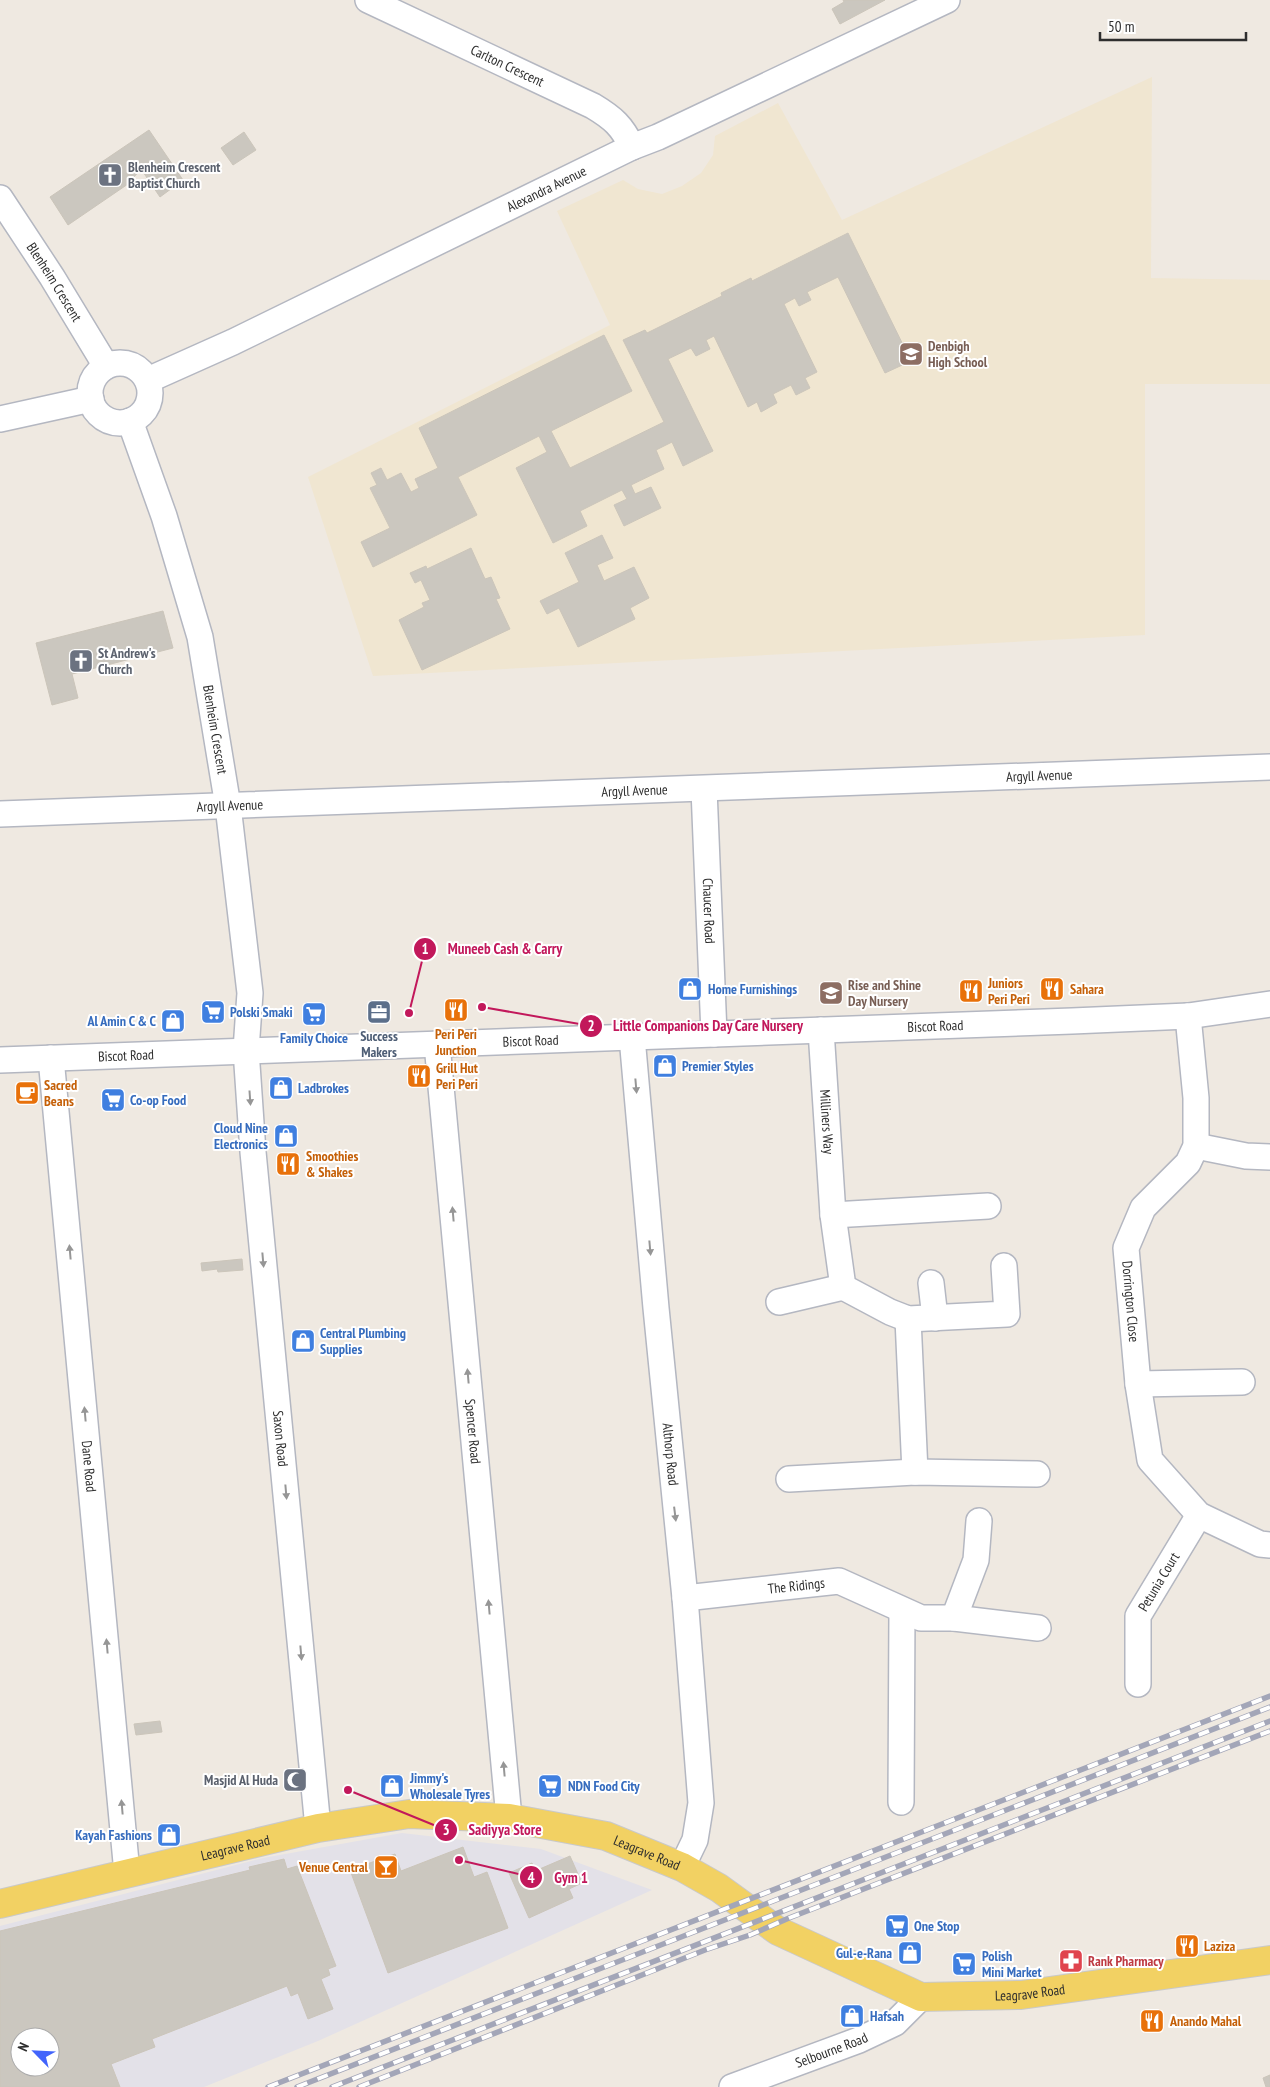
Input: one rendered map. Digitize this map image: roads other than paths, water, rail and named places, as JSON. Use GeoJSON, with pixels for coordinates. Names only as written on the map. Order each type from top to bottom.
{"type":"FeatureCollection","features":[{"type":"Feature","properties":{"kind":"main road","name":"Leagrave Road"},"geometry":{"type":"LineString","coordinates":[[0,1904],[318,1828],[409,1814],[509,1818],[606,1836],[682,1867],[719,1888],[778,1932],[921,1996],[1021,1995],[1270,1960]]}},
{"type":"Feature","properties":{"kind":"street","name":"Carlton Crescent"},"geometry":{"type":"LineString","coordinates":[[368,0],[593,106],[614,119],[626,134],[632,147]]}},
{"type":"Feature","properties":{"kind":"street","name":"Alexandra Avenue"},"geometry":{"type":"LineString","coordinates":[[148,380],[233,342],[632,147],[658,138],[947,0]]}},
{"type":"Feature","properties":{"kind":"street","name":"Blenheim Crescent"},"geometry":{"type":"LineString","coordinates":[[0,198],[52,277],[106,366]]}},
{"type":"Feature","properties":{"kind":"street"},"geometry":{"type":"LineString","coordinates":[[115,363],[125,363],[134,366],[148,380],[150,395],[145,409],[130,421],[110,421],[102,416],[91,400],[90,390],[93,380],[98,372],[106,366],[115,363]]}},
{"type":"Feature","properties":{"kind":"street"},"geometry":{"type":"LineString","coordinates":[[0,420],[91,400]]}},
{"type":"Feature","properties":{"kind":"street","name":"Blenheim Crescent"},"geometry":{"type":"LineString","coordinates":[[130,421],[164,516],[200,638],[228,806],[250,993],[246,1050]]}},
{"type":"Feature","properties":{"kind":"street","name":"Argyll Avenue"},"geometry":{"type":"LineString","coordinates":[[0,814],[1270,767]]}},
{"type":"Feature","properties":{"kind":"street","name":"Chaucer Road"},"geometry":{"type":"LineString","coordinates":[[704,789],[714,1034]]}},
{"type":"Feature","properties":{"kind":"street","name":"Biscot Road"},"geometry":{"type":"LineString","coordinates":[[0,1060],[1188,1016],[1270,1004]]}},
{"type":"Feature","properties":{"kind":"street"},"geometry":{"type":"LineString","coordinates":[[1188,1016],[1196,1098],[1196,1146],[1246,1156],[1270,1157]]}},
{"type":"Feature","properties":{"kind":"street","name":"Milliners Way"},"geometry":{"type":"LineString","coordinates":[[821,1030],[833,1215],[843,1287]]}},
{"type":"Feature","properties":{"kind":"street","name":"Althorp Road"},"geometry":{"type":"LineString","coordinates":[[632,1037],[658,1338],[685,1598],[701,1803],[695,1840],[682,1867]]}},
{"type":"Feature","properties":{"kind":"street","name":"Spencer Road"},"geometry":{"type":"LineString","coordinates":[[437,1044],[509,1818]]}},
{"type":"Feature","properties":{"kind":"street","name":"Saxon Road"},"geometry":{"type":"LineString","coordinates":[[246,1050],[254,1162],[318,1828]]}},
{"type":"Feature","properties":{"kind":"street","name":"Dane Road"},"geometry":{"type":"LineString","coordinates":[[51,1058],[127,1874]]}},
{"type":"Feature","properties":{"kind":"street","name":"Dorrington Close"},"geometry":{"type":"LineString","coordinates":[[1196,1146],[1188,1163],[1143,1208],[1126,1248],[1138,1384],[1150,1460],[1200,1515],[1260,1544],[1270,1545]]}},
{"type":"Feature","properties":{"kind":"street"},"geometry":{"type":"LineString","coordinates":[[833,1215],[988,1206]]}},
{"type":"Feature","properties":{"kind":"street"},"geometry":{"type":"LineString","coordinates":[[779,1302],[843,1287],[890,1312],[908,1319],[1007,1314],[1004,1266]]}},
{"type":"Feature","properties":{"kind":"street"},"geometry":{"type":"LineString","coordinates":[[931,1283],[935,1318]]}},
{"type":"Feature","properties":{"kind":"street"},"geometry":{"type":"LineString","coordinates":[[908,1319],[915,1472]]}},
{"type":"Feature","properties":{"kind":"street"},"geometry":{"type":"LineString","coordinates":[[1138,1384],[1242,1382]]}},
{"type":"Feature","properties":{"kind":"street"},"geometry":{"type":"LineString","coordinates":[[789,1480],[915,1472],[1036,1474]]}},
{"type":"Feature","properties":{"kind":"street","name":"Petunia Court"},"geometry":{"type":"LineString","coordinates":[[1138,1684],[1138,1616],[1200,1515]]}},
{"type":"Feature","properties":{"kind":"street"},"geometry":{"type":"LineString","coordinates":[[954,1618],[976,1560],[979,1521]]}},
{"type":"Feature","properties":{"kind":"street","name":"The Ridings"},"geometry":{"type":"LineString","coordinates":[[685,1598],[839,1581],[921,1618],[954,1618],[1038,1628]]}},
{"type":"Feature","properties":{"kind":"street"},"geometry":{"type":"LineString","coordinates":[[902,1610],[902,1802]]}},
{"type":"Feature","properties":{"kind":"street","name":"Selbourne Road"},"geometry":{"type":"LineString","coordinates":[[732,2087],[859,2040],[888,2027],[895,2023],[921,1996]]}},
{"type":"Feature","properties":{"kind":"railway"},"geometry":{"type":"LineString","coordinates":[[268,2087],[1270,1696]]}},
{"type":"Feature","properties":{"kind":"railway"},"geometry":{"type":"LineString","coordinates":[[297,2087],[1270,1707]]}},
{"type":"Feature","properties":{"kind":"railway"},"geometry":{"type":"LineString","coordinates":[[332,2087],[1270,1721]]}},
{"type":"Feature","properties":{"kind":"railway"},"geometry":{"type":"LineString","coordinates":[[359,2087],[705,1950],[750,1935],[789,1918],[1270,1731]]}},
{"type":"Feature","properties":{"kind":"place","name":"Blenheim Crescent Baptist Church"},"geometry":{"type":"Point","coordinates":[110,175]}},
{"type":"Feature","properties":{"kind":"place","name":"Denbigh High School"},"geometry":{"type":"Point","coordinates":[911,354]}},
{"type":"Feature","properties":{"kind":"place","name":"St Andrew's Church"},"geometry":{"type":"Point","coordinates":[81,661]}},
{"type":"Feature","properties":{"kind":"place","name":"Home Furnishings"},"geometry":{"type":"Point","coordinates":[690,989]}},
{"type":"Feature","properties":{"kind":"place","name":"Sahara"},"geometry":{"type":"Point","coordinates":[1052,989]}},
{"type":"Feature","properties":{"kind":"place","name":"Juniors Peri Peri"},"geometry":{"type":"Point","coordinates":[971,991]}},
{"type":"Feature","properties":{"kind":"place","name":"Rise and Shine Day Nursery"},"geometry":{"type":"Point","coordinates":[831,993]}},
{"type":"Feature","properties":{"kind":"place","name":"Little Companions Day Care Nursery"},"geometry":{"type":"Point","coordinates":[482,1007]}},
{"type":"Feature","properties":{"kind":"place","name":"Peri Peri Junction"},"geometry":{"type":"Point","coordinates":[456,1010]}},
{"type":"Feature","properties":{"kind":"place","name":"Polski Smaki"},"geometry":{"type":"Point","coordinates":[213,1012]}},
{"type":"Feature","properties":{"kind":"place","name":"Success Makers"},"geometry":{"type":"Point","coordinates":[379,1012]}},
{"type":"Feature","properties":{"kind":"place","name":"Muneeb Cash & Carry"},"geometry":{"type":"Point","coordinates":[409,1013]}},
{"type":"Feature","properties":{"kind":"place","name":"Family Choice"},"geometry":{"type":"Point","coordinates":[314,1014]}},
{"type":"Feature","properties":{"kind":"place","name":"Al Amin C & C"},"geometry":{"type":"Point","coordinates":[173,1021]}},
{"type":"Feature","properties":{"kind":"place","name":"Premier Styles"},"geometry":{"type":"Point","coordinates":[665,1066]}},
{"type":"Feature","properties":{"kind":"place","name":"Grill Hut Peri Peri"},"geometry":{"type":"Point","coordinates":[419,1076]}},
{"type":"Feature","properties":{"kind":"place","name":"Ladbrokes"},"geometry":{"type":"Point","coordinates":[281,1088]}},
{"type":"Feature","properties":{"kind":"place","name":"Sacred Beans"},"geometry":{"type":"Point","coordinates":[27,1093]}},
{"type":"Feature","properties":{"kind":"place","name":"Co-op Food"},"geometry":{"type":"Point","coordinates":[113,1100]}},
{"type":"Feature","properties":{"kind":"place","name":"Cloud Nine Electronics"},"geometry":{"type":"Point","coordinates":[286,1136]}},
{"type":"Feature","properties":{"kind":"place","name":"Smoothies & Shakes"},"geometry":{"type":"Point","coordinates":[288,1164]}},
{"type":"Feature","properties":{"kind":"place","name":"Central Plumbing Supplies"},"geometry":{"type":"Point","coordinates":[303,1341]}},
{"type":"Feature","properties":{"kind":"place","name":"Masjid Al Huda"},"geometry":{"type":"Point","coordinates":[295,1780]}},
{"type":"Feature","properties":{"kind":"place","name":"Jimmy's Wholesale Tyres"},"geometry":{"type":"Point","coordinates":[392,1786]}},
{"type":"Feature","properties":{"kind":"place","name":"NDN Food City"},"geometry":{"type":"Point","coordinates":[550,1786]}},
{"type":"Feature","properties":{"kind":"place","name":"Sadiyya Store"},"geometry":{"type":"Point","coordinates":[348,1790]}},
{"type":"Feature","properties":{"kind":"place","name":"Kayah Fashions"},"geometry":{"type":"Point","coordinates":[169,1835]}},
{"type":"Feature","properties":{"kind":"place","name":"Gym 1"},"geometry":{"type":"Point","coordinates":[459,1860]}},
{"type":"Feature","properties":{"kind":"place","name":"Venue Central"},"geometry":{"type":"Point","coordinates":[386,1867]}},
{"type":"Feature","properties":{"kind":"place","name":"One Stop"},"geometry":{"type":"Point","coordinates":[897,1926]}},
{"type":"Feature","properties":{"kind":"place","name":"Laziza"},"geometry":{"type":"Point","coordinates":[1187,1946]}},
{"type":"Feature","properties":{"kind":"place","name":"Gul-e-Rana"},"geometry":{"type":"Point","coordinates":[910,1953]}},
{"type":"Feature","properties":{"kind":"place","name":"Rank Pharmacy"},"geometry":{"type":"Point","coordinates":[1071,1961]}},
{"type":"Feature","properties":{"kind":"place","name":"Polish Mini Market"},"geometry":{"type":"Point","coordinates":[964,1964]}},
{"type":"Feature","properties":{"kind":"place","name":"Hafsah"},"geometry":{"type":"Point","coordinates":[852,2016]}},
{"type":"Feature","properties":{"kind":"place","name":"Anando Mahal"},"geometry":{"type":"Point","coordinates":[1152,2021]}}]}
